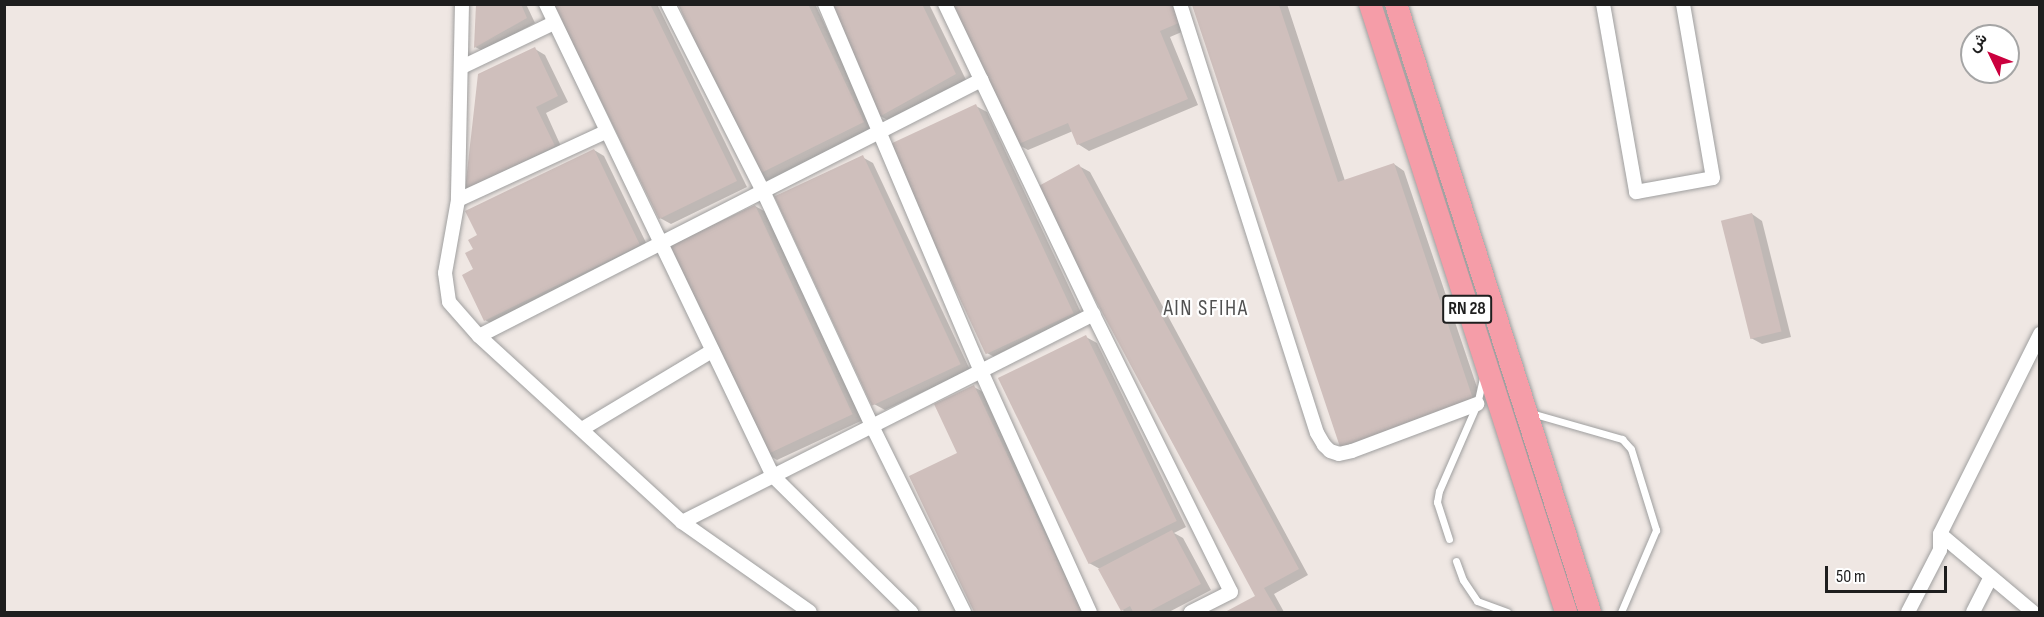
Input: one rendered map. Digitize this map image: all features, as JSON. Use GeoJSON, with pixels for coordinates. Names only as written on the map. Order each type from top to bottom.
{"type":"FeatureCollection","features":[{"type":"Feature","properties":{"kind":"highway","name":"RN 28"},"geometry":{"type":"LineString","coordinates":[[1370,4],[1566,612]]}},
{"type":"Feature","properties":{"kind":"highway","name":"RN 28"},"geometry":{"type":"LineString","coordinates":[[1396,4],[1590,612]]}},
{"type":"Feature","properties":{"kind":"street"},"geometry":{"type":"LineString","coordinates":[[462,4],[458,200],[445,273],[449,302],[480,336],[682,522],[810,612]]}},
{"type":"Feature","properties":{"kind":"street"},"geometry":{"type":"LineString","coordinates":[[546,4],[605,132],[773,476],[911,612]]}},
{"type":"Feature","properties":{"kind":"street"},"geometry":{"type":"LineString","coordinates":[[668,4],[763,190],[872,426],[964,612]]}},
{"type":"Feature","properties":{"kind":"street"},"geometry":{"type":"LineString","coordinates":[[825,4],[981,371],[1090,612]]}},
{"type":"Feature","properties":{"kind":"street"},"geometry":{"type":"LineString","coordinates":[[945,4],[1093,314],[1231,592],[1191,612]]}},
{"type":"Feature","properties":{"kind":"street"},"geometry":{"type":"LineString","coordinates":[[1180,4],[1317,433],[1324,445],[1330,451],[1339,454],[1352,451],[1477,404]]}},
{"type":"Feature","properties":{"kind":"street"},"geometry":{"type":"LineString","coordinates":[[1603,4],[1636,192],[1713,178],[1683,4]]}},
{"type":"Feature","properties":{"kind":"street"},"geometry":{"type":"LineString","coordinates":[[462,67],[554,23]]}},
{"type":"Feature","properties":{"kind":"street"},"geometry":{"type":"LineString","coordinates":[[480,336],[981,80]]}},
{"type":"Feature","properties":{"kind":"street"},"geometry":{"type":"LineString","coordinates":[[458,200],[605,132]]}},
{"type":"Feature","properties":{"kind":"street"},"geometry":{"type":"LineString","coordinates":[[682,522],[1093,314]]}},
{"type":"Feature","properties":{"kind":"street"},"geometry":{"type":"LineString","coordinates":[[1908,612],[1940,550],[1940,534],[2040,334]]}},
{"type":"Feature","properties":{"kind":"street"},"geometry":{"type":"LineString","coordinates":[[582,429],[712,351]]}},
{"type":"Feature","properties":{"kind":"street"},"geometry":{"type":"LineString","coordinates":[[1940,534],[2033,612]]}},
{"type":"Feature","properties":{"kind":"street"},"geometry":{"type":"LineString","coordinates":[[1973,612],[1991,577]]}},
{"type":"Feature","properties":{"kind":"lane"},"geometry":{"type":"LineString","coordinates":[[1449,539],[1437,502],[1439,491],[1477,404],[1486,365]]}},
{"type":"Feature","properties":{"kind":"lane"},"geometry":{"type":"LineString","coordinates":[[1526,412],[1622,439],[1631,449],[1656,530],[1621,612]]}},
{"type":"Feature","properties":{"kind":"lane"},"geometry":{"type":"LineString","coordinates":[[1456,561],[1463,580],[1476,601],[1507,612]]}},
{"type":"Feature","properties":{"kind":"building"},"geometry":{"type":"Polygon","coordinates":[[[476,4],[521,4],[527,18],[474,48],[476,4]]]}},
{"type":"Feature","properties":{"kind":"building"},"geometry":{"type":"Polygon","coordinates":[[[553,4],[650,4],[737,181],[659,219],[553,4]]]}},
{"type":"Feature","properties":{"kind":"building"},"geometry":{"type":"Polygon","coordinates":[[[678,4],[808,4],[864,122],[755,176],[678,4]]]}},
{"type":"Feature","properties":{"kind":"building"},"geometry":{"type":"Polygon","coordinates":[[[830,4],[922,4],[956,74],[879,117],[830,4]]]}},
{"type":"Feature","properties":{"kind":"building"},"geometry":{"type":"Polygon","coordinates":[[[949,4],[1174,4],[1181,22],[1160,31],[1188,99],[1077,145],[1068,123],[1016,145],[949,4]]]}},
{"type":"Feature","properties":{"kind":"building"},"geometry":{"type":"Polygon","coordinates":[[[1192,5],[1279,5],[1338,182],[1394,163],[1474,402],[1340,447],[1192,5]]]}},
{"type":"Feature","properties":{"kind":"building"},"geometry":{"type":"Polygon","coordinates":[[[535,47],[558,96],[536,107],[555,146],[465,190],[478,74],[535,47]]]}},
{"type":"Feature","properties":{"kind":"building"},"geometry":{"type":"Polygon","coordinates":[[[976,104],[1074,313],[986,354],[888,145],[976,104]]]}},
{"type":"Feature","properties":{"kind":"building"},"geometry":{"type":"Polygon","coordinates":[[[594,149],[640,245],[484,321],[462,275],[473,269],[465,253],[473,249],[468,240],[477,235],[465,211],[594,149]]]}},
{"type":"Feature","properties":{"kind":"building"},"geometry":{"type":"Polygon","coordinates":[[[863,155],[961,364],[872,406],[774,196],[863,155]]]}},
{"type":"Feature","properties":{"kind":"building"},"geometry":{"type":"Polygon","coordinates":[[[1079,164],[1299,569],[1264,588],[1278,612],[1225,612],[1255,596],[1035,188],[1079,164]]]}},
{"type":"Feature","properties":{"kind":"building"},"geometry":{"type":"Polygon","coordinates":[[[755,205],[853,414],[766,455],[668,246],[755,205]]]}},
{"type":"Feature","properties":{"kind":"building"},"geometry":{"type":"Polygon","coordinates":[[[1752,213],[1782,331],[1750,339],[1721,221],[1752,213]]]}},
{"type":"Feature","properties":{"kind":"building"},"geometry":{"type":"Polygon","coordinates":[[[1086,335],[1177,521],[1089,564],[998,378],[1086,335]]]}},
{"type":"Feature","properties":{"kind":"building"},"geometry":{"type":"Polygon","coordinates":[[[974,385],[1082,612],[974,612],[909,476],[957,453],[934,404],[974,385]]]}},
{"type":"Feature","properties":{"kind":"building"},"geometry":{"type":"Polygon","coordinates":[[[1172,530],[1201,584],[1148,612],[1133,612],[1130,606],[1121,611],[1098,569],[1172,530]]]}},
{"type":"Feature","properties":{"kind":"district","name":"AIN SFIHA"},"geometry":{"type":"Point","coordinates":[1206,309]}}]}
